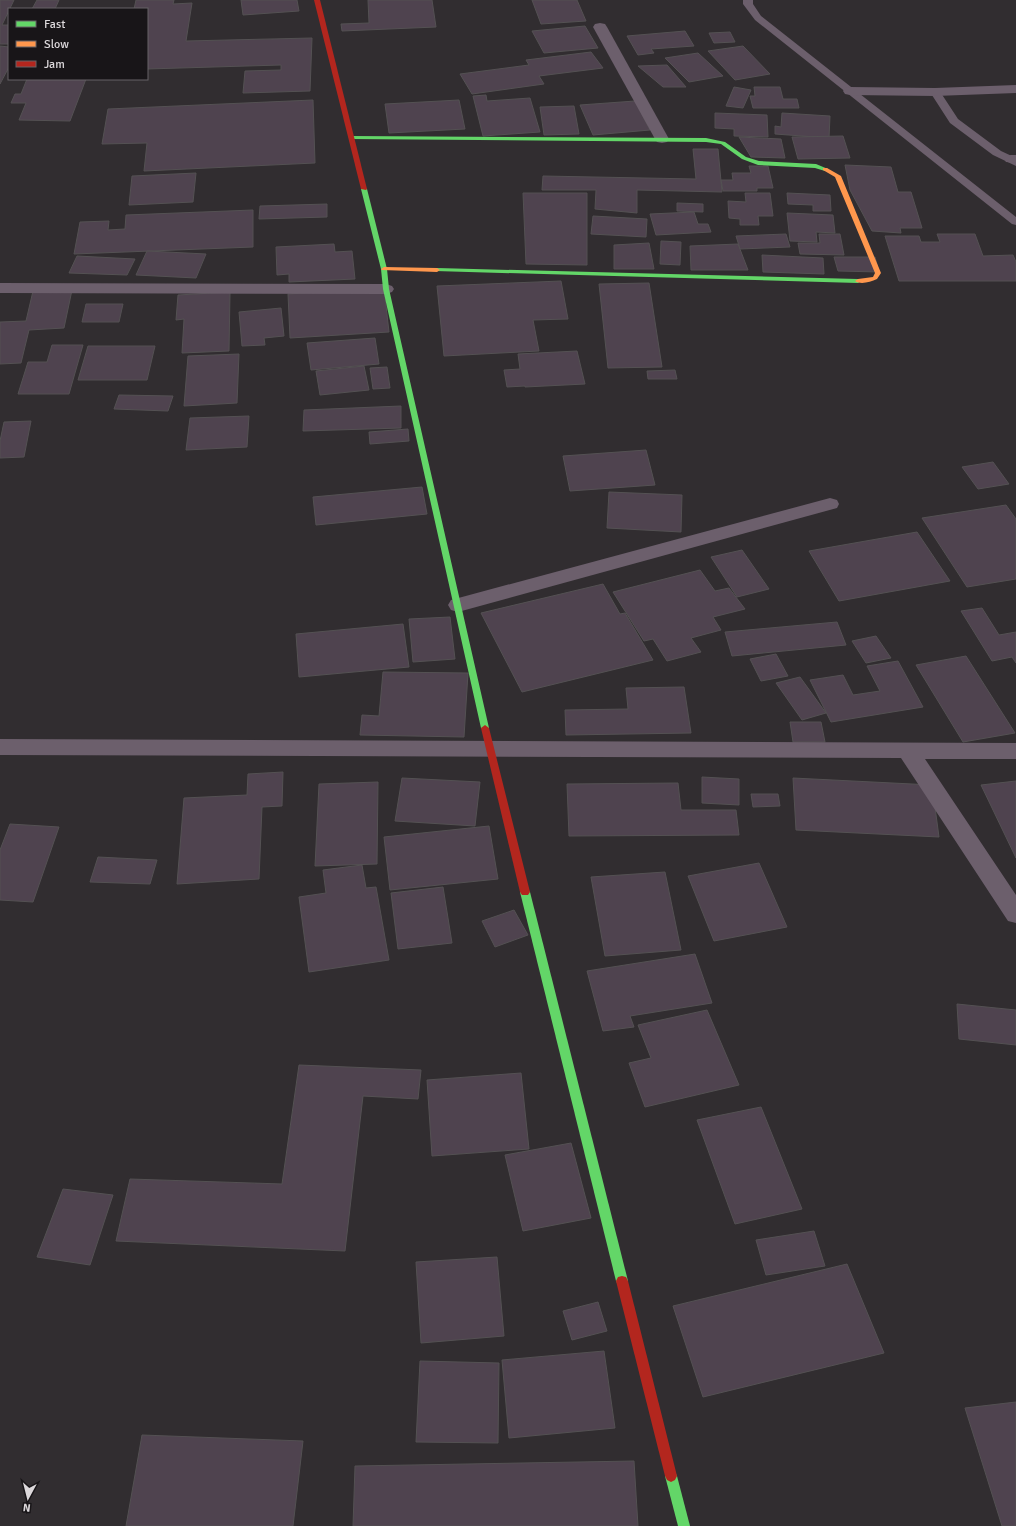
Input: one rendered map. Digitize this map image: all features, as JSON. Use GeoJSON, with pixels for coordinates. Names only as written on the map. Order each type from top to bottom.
{"type":"FeatureCollection","features":[{"type":"Feature","properties":{"kind":"street"},"geometry":{"type":"LineString","coordinates":[[317,0],[384,269],[386,289],[458,605],[488,748],[684,1526]]}},
{"type":"Feature","properties":{"kind":"street"},"geometry":{"type":"LineString","coordinates":[[600,27],[662,139]]}},
{"type":"Feature","properties":{"kind":"street"},"geometry":{"type":"LineString","coordinates":[[850,91],[935,92],[1016,88]]}},
{"type":"Feature","properties":{"kind":"street"},"geometry":{"type":"LineString","coordinates":[[351,138],[662,139],[715,141],[730,147],[738,155],[754,162],[766,164],[816,166],[838,176],[877,270],[877,276],[865,281],[384,269]]}},
{"type":"Feature","properties":{"kind":"street"},"geometry":{"type":"LineString","coordinates":[[0,288],[386,289]]}},
{"type":"Feature","properties":{"kind":"street"},"geometry":{"type":"LineString","coordinates":[[458,605],[830,504]]}},
{"type":"Feature","properties":{"kind":"street"},"geometry":{"type":"LineString","coordinates":[[0,747],[1016,751]]}},
{"type":"Feature","properties":{"kind":"street"},"geometry":{"type":"LineString","coordinates":[[908,751],[1016,914]]}},
{"type":"Feature","properties":{"kind":"lane"},"geometry":{"type":"LineString","coordinates":[[748,0],[748,4],[758,18],[1016,222]]}},
{"type":"Feature","properties":{"kind":"lane"},"geometry":{"type":"LineString","coordinates":[[935,92],[954,121],[996,153],[1014,160]]}},
{"type":"Feature","properties":{"kind":"building"},"geometry":{"type":"Polygon","coordinates":[[[0,0],[14,0],[10,8],[8,8],[8,12],[2,25],[8,25],[8,44],[0,44],[0,0]]]}},
{"type":"Feature","properties":{"kind":"building"},"geometry":{"type":"Polygon","coordinates":[[[37,0],[59,0],[55,8],[33,8],[37,0]]]}},
{"type":"Feature","properties":{"kind":"building"},"geometry":{"type":"Polygon","coordinates":[[[136,0],[174,0],[173,4],[192,3],[186,41],[312,38],[310,91],[243,93],[245,71],[281,70],[281,65],[148,69],[148,8],[134,8],[136,0]]]}},
{"type":"Feature","properties":{"kind":"building"},"geometry":{"type":"Polygon","coordinates":[[[241,0],[297,0],[299,11],[243,15],[241,0]]]}},
{"type":"Feature","properties":{"kind":"building"},"geometry":{"type":"Polygon","coordinates":[[[368,0],[432,0],[436,27],[342,31],[341,24],[369,23],[368,0]]]}},
{"type":"Feature","properties":{"kind":"building"},"geometry":{"type":"Polygon","coordinates":[[[532,0],[577,0],[586,21],[541,24],[532,0]]]}},
{"type":"Feature","properties":{"kind":"building"},"geometry":{"type":"Polygon","coordinates":[[[585,26],[598,48],[544,53],[532,31],[585,26]]]}},
{"type":"Feature","properties":{"kind":"building"},"geometry":{"type":"Polygon","coordinates":[[[685,31],[694,46],[651,49],[654,53],[638,55],[627,36],[685,31]]]}},
{"type":"Feature","properties":{"kind":"building"},"geometry":{"type":"Polygon","coordinates":[[[730,32],[735,42],[714,43],[709,33],[730,32]]]}},
{"type":"Feature","properties":{"kind":"building"},"geometry":{"type":"Polygon","coordinates":[[[0,46],[8,47],[8,69],[0,84],[0,46]]]}},
{"type":"Feature","properties":{"kind":"building"},"geometry":{"type":"Polygon","coordinates":[[[743,46],[770,74],[735,80],[708,51],[743,46]]]}},
{"type":"Feature","properties":{"kind":"building"},"geometry":{"type":"Polygon","coordinates":[[[591,52],[603,68],[539,76],[544,84],[472,94],[460,74],[529,65],[526,60],[591,52]]]}},
{"type":"Feature","properties":{"kind":"building"},"geometry":{"type":"Polygon","coordinates":[[[698,53],[723,76],[689,82],[665,58],[698,53]]]}},
{"type":"Feature","properties":{"kind":"building"},"geometry":{"type":"Polygon","coordinates":[[[667,65],[686,87],[663,87],[638,66],[667,65]]]}},
{"type":"Feature","properties":{"kind":"building"},"geometry":{"type":"Polygon","coordinates":[[[27,80],[86,80],[70,121],[19,120],[26,103],[11,103],[15,94],[21,94],[27,80]]]}},
{"type":"Feature","properties":{"kind":"building"},"geometry":{"type":"Polygon","coordinates":[[[734,87],[751,90],[743,108],[726,106],[734,87]]]}},
{"type":"Feature","properties":{"kind":"building"},"geometry":{"type":"Polygon","coordinates":[[[754,87],[780,87],[783,99],[797,99],[799,108],[753,108],[750,96],[755,96],[754,87]]]}},
{"type":"Feature","properties":{"kind":"building"},"geometry":{"type":"Polygon","coordinates":[[[486,95],[487,101],[530,98],[540,132],[483,136],[473,96],[486,95]]]}},
{"type":"Feature","properties":{"kind":"building"},"geometry":{"type":"Polygon","coordinates":[[[313,100],[315,163],[144,171],[147,143],[102,144],[108,109],[313,100]]]}},
{"type":"Feature","properties":{"kind":"building"},"geometry":{"type":"Polygon","coordinates":[[[459,100],[465,129],[389,133],[385,104],[459,100]]]}},
{"type":"Feature","properties":{"kind":"building"},"geometry":{"type":"Polygon","coordinates":[[[635,101],[650,130],[593,135],[580,105],[635,101]]]}},
{"type":"Feature","properties":{"kind":"building"},"geometry":{"type":"Polygon","coordinates":[[[574,106],[579,134],[544,135],[540,107],[574,106]]]}},
{"type":"Feature","properties":{"kind":"building"},"geometry":{"type":"Polygon","coordinates":[[[715,113],[767,115],[768,137],[734,136],[734,129],[715,128],[715,113]]]}},
{"type":"Feature","properties":{"kind":"building"},"geometry":{"type":"Polygon","coordinates":[[[782,113],[830,116],[829,138],[775,134],[775,126],[781,127],[782,113]]]}},
{"type":"Feature","properties":{"kind":"building"},"geometry":{"type":"Polygon","coordinates":[[[843,136],[850,158],[798,159],[792,137],[843,136]]]}},
{"type":"Feature","properties":{"kind":"building"},"geometry":{"type":"Polygon","coordinates":[[[739,137],[781,139],[785,158],[751,157],[739,137]]]}},
{"type":"Feature","properties":{"kind":"building"},"geometry":{"type":"Polygon","coordinates":[[[693,149],[718,149],[722,192],[637,190],[637,213],[595,209],[596,190],[542,190],[543,176],[696,179],[693,149]]]}},
{"type":"Feature","properties":{"kind":"building"},"geometry":{"type":"Polygon","coordinates":[[[845,165],[891,167],[898,192],[911,192],[922,228],[900,228],[901,233],[872,231],[850,190],[845,165]]]}},
{"type":"Feature","properties":{"kind":"building"},"geometry":{"type":"Polygon","coordinates":[[[749,166],[768,166],[773,188],[757,188],[757,191],[723,191],[721,180],[733,180],[732,173],[751,173],[749,166]]]}},
{"type":"Feature","properties":{"kind":"building"},"geometry":{"type":"Polygon","coordinates":[[[196,173],[193,202],[129,205],[132,176],[196,173]]]}},
{"type":"Feature","properties":{"kind":"building"},"geometry":{"type":"Polygon","coordinates":[[[523,193],[587,193],[587,265],[526,264],[523,193]]]}},
{"type":"Feature","properties":{"kind":"building"},"geometry":{"type":"Polygon","coordinates":[[[745,193],[770,193],[773,216],[758,216],[759,225],[740,225],[740,219],[729,218],[728,201],[746,202],[745,193]]]}},
{"type":"Feature","properties":{"kind":"building"},"geometry":{"type":"Polygon","coordinates":[[[787,193],[830,195],[831,211],[813,211],[813,205],[788,204],[787,193]]]}},
{"type":"Feature","properties":{"kind":"building"},"geometry":{"type":"Polygon","coordinates":[[[677,203],[703,204],[703,212],[677,211],[677,203]]]}},
{"type":"Feature","properties":{"kind":"building"},"geometry":{"type":"Polygon","coordinates":[[[327,204],[327,217],[259,219],[260,206],[327,204]]]}},
{"type":"Feature","properties":{"kind":"building"},"geometry":{"type":"Polygon","coordinates":[[[253,210],[253,247],[74,254],[80,222],[109,221],[108,230],[125,229],[126,215],[253,210]]]}},
{"type":"Feature","properties":{"kind":"building"},"geometry":{"type":"Polygon","coordinates":[[[694,212],[698,224],[708,224],[711,232],[656,235],[650,214],[694,212]]]}},
{"type":"Feature","properties":{"kind":"building"},"geometry":{"type":"Polygon","coordinates":[[[787,213],[833,215],[835,233],[816,232],[817,242],[790,241],[787,213]]]}},
{"type":"Feature","properties":{"kind":"building"},"geometry":{"type":"Polygon","coordinates":[[[593,216],[647,219],[646,237],[591,234],[593,216]]]}},
{"type":"Feature","properties":{"kind":"building"},"geometry":{"type":"Polygon","coordinates":[[[786,234],[790,247],[740,249],[736,236],[786,234]]]}},
{"type":"Feature","properties":{"kind":"building"},"geometry":{"type":"Polygon","coordinates":[[[819,234],[840,234],[844,255],[800,254],[798,243],[820,243],[819,234]]]}},
{"type":"Feature","properties":{"kind":"building"},"geometry":{"type":"Polygon","coordinates":[[[937,234],[975,234],[983,256],[1013,255],[1016,262],[1016,281],[899,281],[885,236],[919,236],[921,242],[940,242],[937,234]]]}},
{"type":"Feature","properties":{"kind":"building"},"geometry":{"type":"Polygon","coordinates":[[[661,241],[681,242],[680,265],[660,264],[661,241]]]}},
{"type":"Feature","properties":{"kind":"building"},"geometry":{"type":"Polygon","coordinates":[[[649,243],[654,269],[614,269],[614,245],[649,243]]]}},
{"type":"Feature","properties":{"kind":"building"},"geometry":{"type":"Polygon","coordinates":[[[334,244],[335,252],[352,251],[355,279],[289,282],[289,274],[277,275],[276,247],[334,244]]]}},
{"type":"Feature","properties":{"kind":"building"},"geometry":{"type":"Polygon","coordinates":[[[738,244],[748,270],[691,270],[690,246],[738,244]]]}},
{"type":"Feature","properties":{"kind":"building"},"geometry":{"type":"Polygon","coordinates":[[[147,251],[206,254],[196,278],[136,275],[147,251]]]}},
{"type":"Feature","properties":{"kind":"building"},"geometry":{"type":"Polygon","coordinates":[[[762,255],[823,258],[824,274],[763,272],[762,255]]]}},
{"type":"Feature","properties":{"kind":"building"},"geometry":{"type":"Polygon","coordinates":[[[77,256],[135,259],[127,275],[69,273],[77,256]]]}},
{"type":"Feature","properties":{"kind":"building"},"geometry":{"type":"Polygon","coordinates":[[[834,257],[875,257],[879,272],[838,271],[834,257]]]}},
{"type":"Feature","properties":{"kind":"building"},"geometry":{"type":"Polygon","coordinates":[[[561,281],[568,319],[533,320],[539,351],[444,356],[437,286],[561,281]]]}},
{"type":"Feature","properties":{"kind":"building"},"geometry":{"type":"Polygon","coordinates":[[[649,283],[662,367],[608,368],[599,284],[649,283]]]}},
{"type":"Feature","properties":{"kind":"building"},"geometry":{"type":"Polygon","coordinates":[[[384,288],[389,332],[290,338],[288,294],[384,288]]]}},
{"type":"Feature","properties":{"kind":"building"},"geometry":{"type":"Polygon","coordinates":[[[72,290],[64,328],[29,330],[21,363],[0,364],[0,322],[26,321],[33,291],[72,290]]]}},
{"type":"Feature","properties":{"kind":"building"},"geometry":{"type":"Polygon","coordinates":[[[230,292],[229,351],[182,353],[184,319],[176,320],[178,295],[230,292]]]}},
{"type":"Feature","properties":{"kind":"building"},"geometry":{"type":"Polygon","coordinates":[[[86,304],[123,304],[119,322],[82,322],[86,304]]]}},
{"type":"Feature","properties":{"kind":"building"},"geometry":{"type":"Polygon","coordinates":[[[281,308],[284,336],[264,338],[265,345],[242,346],[239,312],[281,308]]]}},
{"type":"Feature","properties":{"kind":"building"},"geometry":{"type":"Polygon","coordinates":[[[375,338],[379,364],[311,370],[307,343],[375,338]]]}},
{"type":"Feature","properties":{"kind":"building"},"geometry":{"type":"Polygon","coordinates":[[[52,345],[83,345],[69,394],[18,394],[28,362],[47,362],[52,345]]]}},
{"type":"Feature","properties":{"kind":"building"},"geometry":{"type":"Polygon","coordinates":[[[88,346],[155,346],[147,380],[78,380],[88,346]]]}},
{"type":"Feature","properties":{"kind":"building"},"geometry":{"type":"Polygon","coordinates":[[[577,351],[585,384],[507,387],[504,370],[520,369],[518,354],[577,351]]]}},
{"type":"Feature","properties":{"kind":"building"},"geometry":{"type":"Polygon","coordinates":[[[239,354],[237,403],[184,406],[188,356],[239,354]]]}},
{"type":"Feature","properties":{"kind":"building"},"geometry":{"type":"Polygon","coordinates":[[[364,366],[369,390],[320,395],[316,371],[364,366]]]}},
{"type":"Feature","properties":{"kind":"building"},"geometry":{"type":"Polygon","coordinates":[[[387,367],[390,388],[373,389],[370,368],[387,367]]]}},
{"type":"Feature","properties":{"kind":"building"},"geometry":{"type":"Polygon","coordinates":[[[675,370],[677,379],[648,379],[647,371],[675,370]]]}},
{"type":"Feature","properties":{"kind":"building"},"geometry":{"type":"Polygon","coordinates":[[[119,395],[173,396],[168,411],[114,409],[119,395]]]}},
{"type":"Feature","properties":{"kind":"building"},"geometry":{"type":"Polygon","coordinates":[[[401,406],[401,428],[303,431],[304,410],[401,406]]]}},
{"type":"Feature","properties":{"kind":"building"},"geometry":{"type":"Polygon","coordinates":[[[249,416],[247,447],[186,450],[190,418],[249,416]]]}},
{"type":"Feature","properties":{"kind":"building"},"geometry":{"type":"Polygon","coordinates":[[[31,421],[24,457],[0,458],[0,441],[4,422],[31,421]]]}},
{"type":"Feature","properties":{"kind":"building"},"geometry":{"type":"Polygon","coordinates":[[[408,429],[409,441],[370,444],[369,432],[408,429]]]}},
{"type":"Feature","properties":{"kind":"building"},"geometry":{"type":"Polygon","coordinates":[[[646,450],[655,485],[570,491],[563,456],[646,450]]]}},
{"type":"Feature","properties":{"kind":"building"},"geometry":{"type":"Polygon","coordinates":[[[993,462],[1009,484],[978,489],[962,467],[993,462]]]}},
{"type":"Feature","properties":{"kind":"building"},"geometry":{"type":"Polygon","coordinates":[[[422,487],[427,514],[316,525],[313,497],[422,487]]]}},
{"type":"Feature","properties":{"kind":"building"},"geometry":{"type":"Polygon","coordinates":[[[609,492],[682,495],[681,532],[607,528],[609,492]]]}},
{"type":"Feature","properties":{"kind":"building"},"geometry":{"type":"Polygon","coordinates":[[[1006,505],[1016,519],[1016,579],[967,587],[922,518],[1006,505]]]}},
{"type":"Feature","properties":{"kind":"building"},"geometry":{"type":"Polygon","coordinates":[[[917,532],[950,581],[839,601],[809,551],[917,532]]]}},
{"type":"Feature","properties":{"kind":"building"},"geometry":{"type":"Polygon","coordinates":[[[742,550],[769,589],[737,597],[711,557],[742,550]]]}},
{"type":"Feature","properties":{"kind":"building"},"geometry":{"type":"Polygon","coordinates":[[[700,570],[715,591],[729,588],[745,609],[713,617],[721,630],[691,638],[701,652],[667,661],[653,639],[644,641],[613,592],[700,570]]]}},
{"type":"Feature","properties":{"kind":"building"},"geometry":{"type":"Polygon","coordinates":[[[603,584],[620,614],[625,613],[653,660],[522,692],[481,613],[603,584]]]}},
{"type":"Feature","properties":{"kind":"building"},"geometry":{"type":"Polygon","coordinates":[[[982,608],[999,635],[1016,632],[1016,663],[1012,657],[992,661],[961,611],[982,608]]]}},
{"type":"Feature","properties":{"kind":"building"},"geometry":{"type":"Polygon","coordinates":[[[450,617],[455,659],[413,662],[409,619],[450,617]]]}},
{"type":"Feature","properties":{"kind":"building"},"geometry":{"type":"Polygon","coordinates":[[[837,622],[846,645],[732,656],[725,632],[837,622]]]}},
{"type":"Feature","properties":{"kind":"building"},"geometry":{"type":"Polygon","coordinates":[[[403,624],[409,667],[299,677],[296,634],[403,624]]]}},
{"type":"Feature","properties":{"kind":"building"},"geometry":{"type":"Polygon","coordinates":[[[876,636],[891,658],[866,663],[852,641],[876,636]]]}},
{"type":"Feature","properties":{"kind":"building"},"geometry":{"type":"Polygon","coordinates":[[[776,654],[788,676],[761,681],[750,659],[776,654]]]}},
{"type":"Feature","properties":{"kind":"building"},"geometry":{"type":"Polygon","coordinates":[[[966,656],[1015,733],[963,742],[916,665],[966,656]]]}},
{"type":"Feature","properties":{"kind":"building"},"geometry":{"type":"Polygon","coordinates":[[[898,661],[923,707],[831,722],[810,680],[843,675],[853,695],[880,691],[867,666],[898,661]]]}},
{"type":"Feature","properties":{"kind":"building"},"geometry":{"type":"Polygon","coordinates":[[[383,672],[468,673],[464,737],[360,735],[362,715],[379,716],[383,672]]]}},
{"type":"Feature","properties":{"kind":"building"},"geometry":{"type":"Polygon","coordinates":[[[800,677],[826,713],[802,720],[776,683],[800,677]]]}},
{"type":"Feature","properties":{"kind":"building"},"geometry":{"type":"Polygon","coordinates":[[[684,687],[691,733],[566,735],[565,710],[628,709],[626,688],[684,687]]]}},
{"type":"Feature","properties":{"kind":"building"},"geometry":{"type":"Polygon","coordinates":[[[790,722],[821,722],[825,742],[793,742],[790,722]]]}},
{"type":"Feature","properties":{"kind":"building"},"geometry":{"type":"Polygon","coordinates":[[[283,772],[282,806],[262,807],[259,879],[177,884],[184,798],[247,795],[248,774],[283,772]]]}},
{"type":"Feature","properties":{"kind":"building"},"geometry":{"type":"Polygon","coordinates":[[[702,777],[739,779],[739,805],[702,803],[702,777]]]}},
{"type":"Feature","properties":{"kind":"building"},"geometry":{"type":"Polygon","coordinates":[[[402,778],[480,782],[475,826],[395,821],[402,778]]]}},
{"type":"Feature","properties":{"kind":"building"},"geometry":{"type":"Polygon","coordinates":[[[793,778],[932,785],[939,837],[796,830],[793,778]]]}},
{"type":"Feature","properties":{"kind":"building"},"geometry":{"type":"Polygon","coordinates":[[[1016,781],[1016,858],[981,785],[1016,781]]]}},
{"type":"Feature","properties":{"kind":"building"},"geometry":{"type":"Polygon","coordinates":[[[378,782],[377,864],[315,866],[319,784],[378,782]]]}},
{"type":"Feature","properties":{"kind":"building"},"geometry":{"type":"Polygon","coordinates":[[[678,783],[681,810],[736,810],[739,835],[569,836],[567,784],[678,783]]]}},
{"type":"Feature","properties":{"kind":"building"},"geometry":{"type":"Polygon","coordinates":[[[751,794],[778,794],[780,806],[753,807],[751,794]]]}},
{"type":"Feature","properties":{"kind":"building"},"geometry":{"type":"Polygon","coordinates":[[[10,824],[59,827],[33,902],[0,900],[0,850],[10,824]]]}},
{"type":"Feature","properties":{"kind":"building"},"geometry":{"type":"Polygon","coordinates":[[[489,826],[498,879],[390,890],[384,837],[489,826]]]}},
{"type":"Feature","properties":{"kind":"building"},"geometry":{"type":"Polygon","coordinates":[[[98,857],[157,860],[150,884],[90,882],[98,857]]]}},
{"type":"Feature","properties":{"kind":"building"},"geometry":{"type":"Polygon","coordinates":[[[759,863],[787,927],[714,941],[688,876],[759,863]]]}},
{"type":"Feature","properties":{"kind":"building"},"geometry":{"type":"Polygon","coordinates":[[[362,865],[366,888],[376,887],[389,960],[309,972],[299,897],[326,893],[323,870],[362,865]]]}},
{"type":"Feature","properties":{"kind":"building"},"geometry":{"type":"Polygon","coordinates":[[[665,872],[681,950],[605,956],[591,877],[665,872]]]}},
{"type":"Feature","properties":{"kind":"building"},"geometry":{"type":"Polygon","coordinates":[[[443,887],[452,943],[398,949],[391,893],[443,887]]]}},
{"type":"Feature","properties":{"kind":"building"},"geometry":{"type":"Polygon","coordinates":[[[514,910],[528,935],[495,947],[482,921],[514,910]]]}},
{"type":"Feature","properties":{"kind":"building"},"geometry":{"type":"Polygon","coordinates":[[[695,954],[712,1003],[630,1016],[634,1027],[603,1031],[587,971],[695,954]]]}},
{"type":"Feature","properties":{"kind":"building"},"geometry":{"type":"Polygon","coordinates":[[[957,1004],[1016,1010],[1016,1045],[959,1039],[957,1004]]]}},
{"type":"Feature","properties":{"kind":"building"},"geometry":{"type":"Polygon","coordinates":[[[707,1010],[739,1085],[645,1107],[629,1063],[651,1058],[638,1025],[707,1010]]]}},
{"type":"Feature","properties":{"kind":"building"},"geometry":{"type":"Polygon","coordinates":[[[299,1065],[421,1070],[418,1099],[363,1096],[345,1251],[116,1241],[130,1179],[282,1184],[299,1065]]]}},
{"type":"Feature","properties":{"kind":"building"},"geometry":{"type":"Polygon","coordinates":[[[521,1073],[529,1149],[432,1156],[427,1080],[521,1073]]]}},
{"type":"Feature","properties":{"kind":"building"},"geometry":{"type":"Polygon","coordinates":[[[761,1107],[802,1209],[735,1224],[697,1120],[761,1107]]]}},
{"type":"Feature","properties":{"kind":"building"},"geometry":{"type":"Polygon","coordinates":[[[571,1143],[591,1218],[523,1231],[505,1155],[571,1143]]]}},
{"type":"Feature","properties":{"kind":"building"},"geometry":{"type":"Polygon","coordinates":[[[63,1189],[113,1195],[90,1265],[37,1257],[63,1189]]]}},
{"type":"Feature","properties":{"kind":"building"},"geometry":{"type":"Polygon","coordinates":[[[814,1231],[825,1266],[766,1275],[756,1240],[814,1231]]]}},
{"type":"Feature","properties":{"kind":"building"},"geometry":{"type":"Polygon","coordinates":[[[497,1257],[504,1336],[421,1343],[416,1262],[497,1257]]]}},
{"type":"Feature","properties":{"kind":"building"},"geometry":{"type":"Polygon","coordinates":[[[847,1264],[884,1353],[703,1397],[673,1306],[847,1264]]]}},
{"type":"Feature","properties":{"kind":"building"},"geometry":{"type":"Polygon","coordinates":[[[598,1302],[607,1331],[572,1340],[563,1311],[598,1302]]]}},
{"type":"Feature","properties":{"kind":"building"},"geometry":{"type":"Polygon","coordinates":[[[604,1351],[615,1428],[509,1438],[502,1360],[604,1351]]]}},
{"type":"Feature","properties":{"kind":"building"},"geometry":{"type":"Polygon","coordinates":[[[420,1361],[499,1363],[498,1443],[416,1442],[420,1361]]]}},
{"type":"Feature","properties":{"kind":"building"},"geometry":{"type":"Polygon","coordinates":[[[1016,1402],[1016,1526],[1002,1526],[965,1408],[1016,1402]]]}},
{"type":"Feature","properties":{"kind":"building"},"geometry":{"type":"Polygon","coordinates":[[[142,1435],[303,1441],[293,1526],[126,1526],[142,1435]]]}},
{"type":"Feature","properties":{"kind":"building"},"geometry":{"type":"Polygon","coordinates":[[[634,1461],[638,1526],[353,1526],[355,1466],[634,1461]]]}},
{"type":"Feature","properties":{"kind":"traffic: fast"},"geometry":{"type":"LineString","coordinates":[[351,138],[706,140],[723,143],[744,158],[758,163],[816,166],[825,169]]}},
{"type":"Feature","properties":{"kind":"traffic: fast"},"geometry":{"type":"LineString","coordinates":[[364,189],[384,269],[386,289],[485,728]]}},
{"type":"Feature","properties":{"kind":"traffic: fast"},"geometry":{"type":"LineString","coordinates":[[437,270],[858,281]]}},
{"type":"Feature","properties":{"kind":"traffic: fast"},"geometry":{"type":"LineString","coordinates":[[525,892],[622,1281]]}},
{"type":"Feature","properties":{"kind":"traffic: fast"},"geometry":{"type":"LineString","coordinates":[[671,1476],[684,1526]]}},
{"type":"Feature","properties":{"kind":"traffic: slow"},"geometry":{"type":"LineString","coordinates":[[825,169],[838,176],[878,273],[875,278],[865,281],[858,281]]}},
{"type":"Feature","properties":{"kind":"traffic: slow"},"geometry":{"type":"LineString","coordinates":[[384,269],[437,270]]}},
{"type":"Feature","properties":{"kind":"traffic: jam"},"geometry":{"type":"LineString","coordinates":[[317,0],[364,189]]}},
{"type":"Feature","properties":{"kind":"traffic: jam"},"geometry":{"type":"LineString","coordinates":[[485,728],[525,892]]}},
{"type":"Feature","properties":{"kind":"traffic: jam"},"geometry":{"type":"LineString","coordinates":[[622,1281],[671,1476]]}}]}
